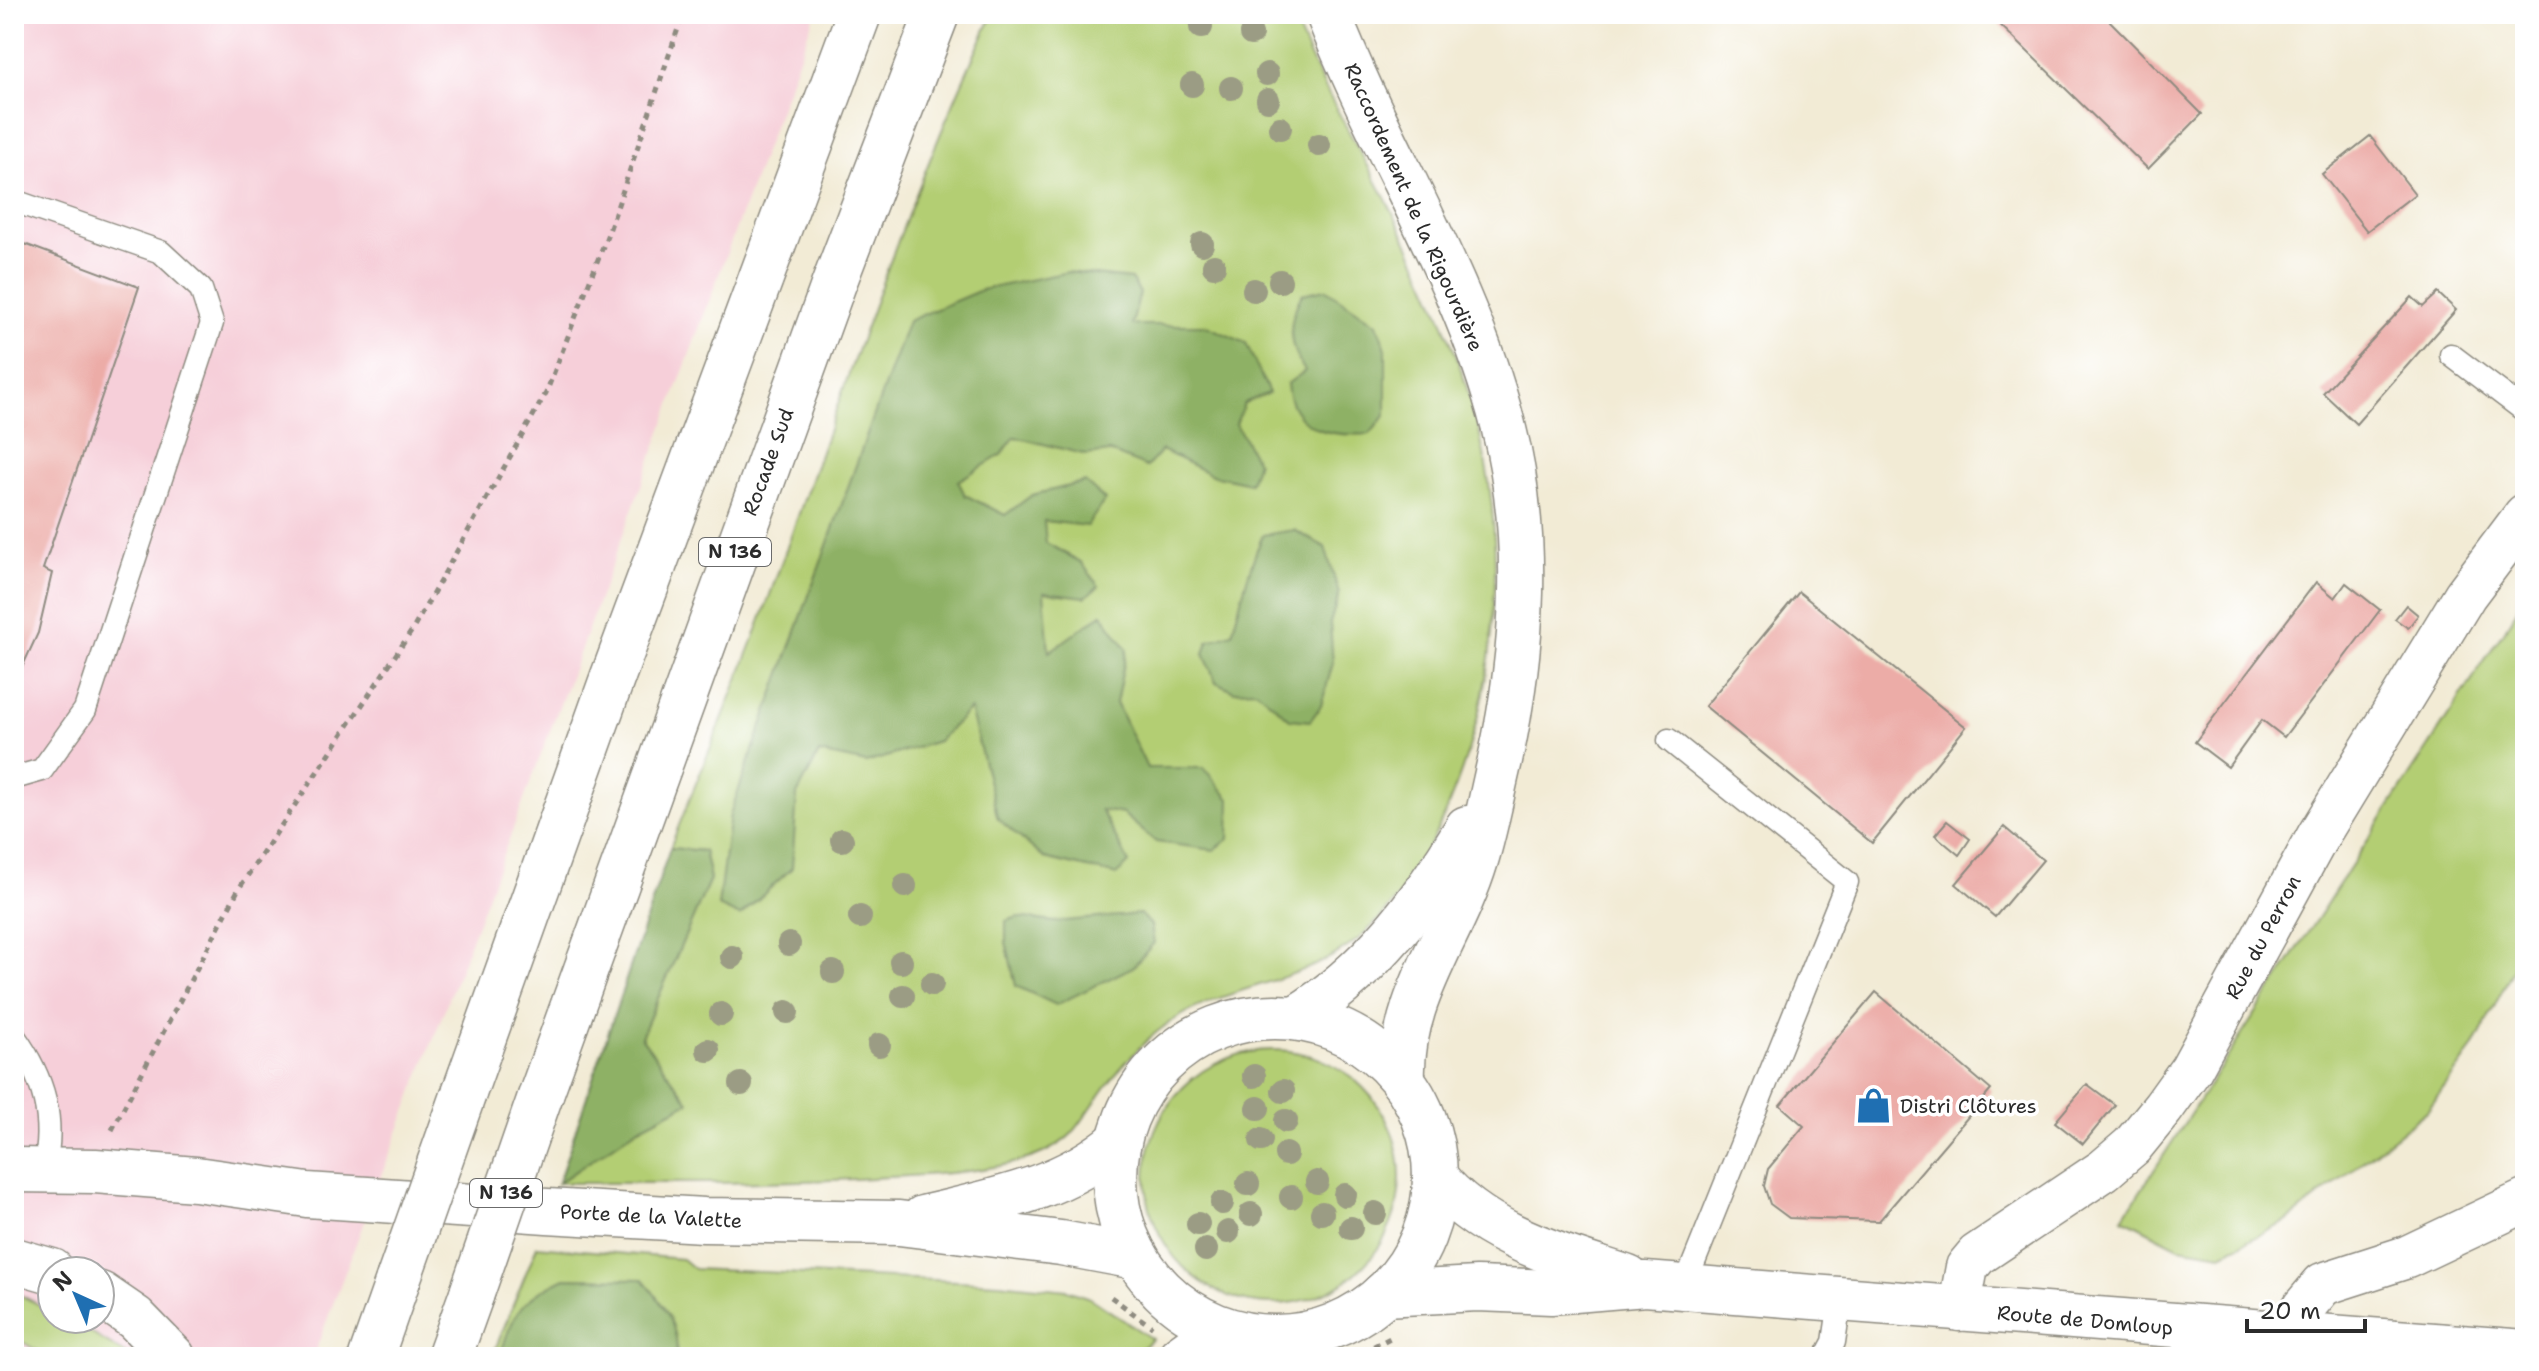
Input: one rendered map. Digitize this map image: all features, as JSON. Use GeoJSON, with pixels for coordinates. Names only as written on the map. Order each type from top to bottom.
{"type":"FeatureCollection","features":[{"type":"Feature","properties":{"kind":"main road"},"geometry":{"type":"LineString","coordinates":[[371,1357],[612,679],[859,14]]}},
{"type":"Feature","properties":{"kind":"main road","name":"Rocade Sud"},"geometry":{"type":"LineString","coordinates":[[449,1357],[822,315],[937,14]]}},
{"type":"Feature","properties":{"kind":"main road","name":"Raccordement de la Rigourdière"},"geometry":{"type":"LineString","coordinates":[[1328,14],[1452,283],[1504,426],[1517,511],[1520,604],[1511,703],[1476,862],[1409,1016],[1402,1053],[1403,1081]]}},
{"type":"Feature","properties":{"kind":"main road","name":"Raccordement de la Rigourdière"},"geometry":{"type":"LineString","coordinates":[[1296,1018],[1359,969],[1411,916],[1495,782]]}},
{"type":"Feature","properties":{"kind":"main road"},"geometry":{"type":"LineString","coordinates":[[1296,1018],[1333,1028],[1367,1045],[1403,1081],[1427,1126],[1435,1177],[1426,1229],[1408,1264],[1384,1294],[1342,1322],[1294,1336],[1244,1334],[1196,1345],[1200,1319],[1164,1293],[1136,1257],[1119,1212],[1115,1189],[1119,1141],[1139,1092],[1174,1053],[1207,1033],[1244,1020],[1296,1018]]}},
{"type":"Feature","properties":{"kind":"main road","name":"Porte de la Valette"},"geometry":{"type":"LineString","coordinates":[[899,1223],[1039,1188],[1093,1164],[1119,1141]]}},
{"type":"Feature","properties":{"kind":"main road","name":"Porte de la Valette"},"geometry":{"type":"LineString","coordinates":[[24,1179],[95,1171],[196,1179],[307,1195],[704,1220],[899,1223],[1061,1243],[1136,1257]]}},
{"type":"Feature","properties":{"kind":"main road","name":"Route de Domloup"},"geometry":{"type":"LineString","coordinates":[[1435,1177],[1464,1207],[1522,1241],[1664,1286]]}},
{"type":"Feature","properties":{"kind":"main road","name":"Porte de la Valette"},"geometry":{"type":"LineString","coordinates":[[24,1179],[194,1198],[307,1195]]}},
{"type":"Feature","properties":{"kind":"main road"},"geometry":{"type":"LineString","coordinates":[[14,1260],[36,1266]]}},
{"type":"Feature","properties":{"kind":"main road","name":"Route de Domloup"},"geometry":{"type":"LineString","coordinates":[[1384,1294],[1462,1289],[1551,1292],[1664,1286],[2525,1352]]}},
{"type":"Feature","properties":{"kind":"main road"},"geometry":{"type":"LineString","coordinates":[[116,1305],[135,1318],[173,1357]]}},
{"type":"Feature","properties":{"kind":"street","name":"Rue du Perron"},"geometry":{"type":"LineString","coordinates":[[1959,1310],[1967,1267],[1977,1255],[2114,1162],[2132,1146],[2191,1069],[2318,836],[2465,595],[2521,533]]}},
{"type":"Feature","properties":{"kind":"street"},"geometry":{"type":"LineString","coordinates":[[2295,1336],[2303,1308],[2323,1284],[2407,1257],[2525,1201]]}},
{"type":"Feature","properties":{"kind":"lane"},"geometry":{"type":"LineString","coordinates":[[14,201],[161,252],[201,289],[212,323],[85,710],[42,770],[14,778]]}},
{"type":"Feature","properties":{"kind":"lane"},"geometry":{"type":"LineString","coordinates":[[2451,355],[2525,411]]}},
{"type":"Feature","properties":{"kind":"lane"},"geometry":{"type":"LineString","coordinates":[[1664,1286],[1847,882],[1669,740]]}},
{"type":"Feature","properties":{"kind":"lane"},"geometry":{"type":"LineString","coordinates":[[14,1036],[35,1065],[47,1100],[49,1148],[24,1179]]}},
{"type":"Feature","properties":{"kind":"lane"},"geometry":{"type":"LineString","coordinates":[[1826,1357],[1834,1342],[1840,1301]]}},
{"type":"Feature","properties":{"kind":"path"},"geometry":{"type":"LineString","coordinates":[[95,1171],[139,1073],[238,890],[413,629],[546,393],[599,260],[683,14]]}},
{"type":"Feature","properties":{"kind":"path"},"geometry":{"type":"LineString","coordinates":[[1101,1292],[1196,1345]]}},
{"type":"Feature","properties":{"kind":"path"},"geometry":{"type":"LineString","coordinates":[[14,1346],[32,1357]]}},
{"type":"Feature","properties":{"kind":"shaded area"},"geometry":{"type":"Polygon","coordinates":[[[14,14],[815,14],[573,670],[313,1357],[14,1357],[14,14]]]}},
{"type":"Feature","properties":{"kind":"green space"},"geometry":{"type":"Polygon","coordinates":[[[993,14],[1292,14],[1329,95],[1386,198],[1422,274],[1454,349],[1478,427],[1492,507],[1495,591],[1486,675],[1478,715],[1458,779],[1425,854],[1378,921],[1337,954],[1315,965],[1200,1006],[1166,1025],[1124,1064],[1071,1134],[1047,1151],[1012,1163],[927,1175],[765,1182],[558,1183],[637,1129],[689,1102],[641,1037],[710,879],[704,851],[670,848],[760,622],[903,227],[993,14]]]}},
{"type":"Feature","properties":{"kind":"green space"},"geometry":{"type":"Polygon","coordinates":[[[1068,272],[1131,279],[1140,293],[1132,325],[1204,325],[1246,343],[1269,393],[1244,403],[1236,424],[1257,462],[1250,483],[1212,475],[1162,450],[1147,467],[1110,452],[1087,455],[1015,437],[1001,455],[958,481],[965,495],[1005,515],[1032,495],[1085,482],[1105,500],[1087,526],[1044,521],[1046,543],[1081,562],[1099,586],[1085,597],[1044,592],[1049,652],[1102,614],[1127,649],[1116,703],[1147,768],[1204,768],[1230,799],[1229,839],[1214,850],[1156,842],[1123,814],[1101,810],[1129,863],[1117,875],[1044,858],[998,819],[970,709],[938,741],[866,763],[819,753],[797,795],[792,868],[740,916],[718,906],[730,814],[908,321],[981,290],[1068,272]]]}},
{"type":"Feature","properties":{"kind":"green space"},"geometry":{"type":"Polygon","coordinates":[[[1325,289],[1377,324],[1386,349],[1386,415],[1370,434],[1341,434],[1315,428],[1296,412],[1290,400],[1287,384],[1305,371],[1292,343],[1292,324],[1297,304],[1302,294],[1325,289]]]}},
{"type":"Feature","properties":{"kind":"green space"},"geometry":{"type":"Polygon","coordinates":[[[1294,530],[1325,547],[1339,594],[1330,623],[1333,663],[1321,706],[1310,721],[1290,719],[1256,690],[1234,691],[1216,682],[1204,654],[1208,641],[1232,633],[1249,571],[1263,535],[1294,530]]]}},
{"type":"Feature","properties":{"kind":"green space"},"geometry":{"type":"Polygon","coordinates":[[[2519,607],[2525,610],[2525,946],[2473,1048],[2427,1111],[2286,1222],[2222,1254],[2179,1247],[2123,1218],[2519,607]]]}},
{"type":"Feature","properties":{"kind":"green space"},"geometry":{"type":"Polygon","coordinates":[[[670,848],[704,851],[710,879],[641,1037],[689,1102],[637,1129],[558,1183],[670,848]]]}},
{"type":"Feature","properties":{"kind":"green space"},"geometry":{"type":"Polygon","coordinates":[[[1140,914],[1151,925],[1154,943],[1133,967],[1056,1005],[1016,986],[1006,942],[1006,921],[1018,917],[1054,922],[1140,914]]]}},
{"type":"Feature","properties":{"kind":"green space"},"geometry":{"type":"Polygon","coordinates":[[[1273,1050],[1322,1060],[1363,1087],[1390,1128],[1400,1177],[1390,1226],[1363,1267],[1322,1294],[1273,1304],[1224,1294],[1183,1267],[1156,1226],[1146,1177],[1156,1128],[1183,1087],[1224,1060],[1273,1050]]]}},
{"type":"Feature","properties":{"kind":"green space"},"geometry":{"type":"Polygon","coordinates":[[[537,1246],[682,1259],[694,1269],[999,1283],[1067,1290],[1090,1298],[1152,1339],[1131,1357],[492,1357],[537,1246]]]}},
{"type":"Feature","properties":{"kind":"green space"},"geometry":{"type":"Polygon","coordinates":[[[565,1278],[643,1279],[673,1325],[676,1357],[500,1357],[521,1308],[539,1292],[565,1278]]]}},
{"type":"Feature","properties":{"kind":"green space"},"geometry":{"type":"Polygon","coordinates":[[[14,1292],[36,1303],[36,1335],[94,1335],[131,1357],[48,1357],[14,1337],[14,1292]]]}},
{"type":"Feature","properties":{"kind":"building"},"geometry":{"type":"Polygon","coordinates":[[[1989,14],[2103,14],[2202,114],[2148,169],[1989,14]]]}},
{"type":"Feature","properties":{"kind":"building"},"geometry":{"type":"Polygon","coordinates":[[[2370,136],[2415,194],[2367,231],[2322,174],[2370,136]]]}},
{"type":"Feature","properties":{"kind":"building"},"geometry":{"type":"Polygon","coordinates":[[[14,240],[139,287],[43,569],[52,573],[38,633],[14,685],[14,240]]]}},
{"type":"Feature","properties":{"kind":"building"},"geometry":{"type":"Polygon","coordinates":[[[2438,293],[2456,310],[2356,424],[2323,393],[2412,297],[2423,307],[2438,293]]]}},
{"type":"Feature","properties":{"kind":"building"},"geometry":{"type":"Polygon","coordinates":[[[2316,582],[2335,598],[2346,583],[2380,610],[2284,737],[2262,720],[2228,767],[2195,742],[2316,582]]]}},
{"type":"Feature","properties":{"kind":"building"},"geometry":{"type":"Polygon","coordinates":[[[1799,592],[1966,727],[1872,843],[1705,706],[1799,592]]]}},
{"type":"Feature","properties":{"kind":"building"},"geometry":{"type":"Polygon","coordinates":[[[2406,605],[2418,615],[2408,628],[2395,619],[2406,605]]]}},
{"type":"Feature","properties":{"kind":"building"},"geometry":{"type":"Polygon","coordinates":[[[1947,821],[1970,839],[1959,855],[1935,835],[1947,821]]]}},
{"type":"Feature","properties":{"kind":"building"},"geometry":{"type":"Polygon","coordinates":[[[2004,827],[2043,860],[1995,917],[1956,884],[2004,827]]]}},
{"type":"Feature","properties":{"kind":"building"},"geometry":{"type":"Polygon","coordinates":[[[1876,992],[1991,1090],[1879,1221],[1789,1218],[1770,1204],[1764,1186],[1768,1169],[1804,1126],[1780,1105],[1876,992]]]}},
{"type":"Feature","properties":{"kind":"building"},"geometry":{"type":"Polygon","coordinates":[[[2087,1084],[2115,1105],[2083,1144],[2055,1122],[2087,1084]]]}},
{"type":"Feature","properties":{"kind":"place","name":"Distri Clôtures"},"geometry":{"type":"Point","coordinates":[1874,1106]}}]}
